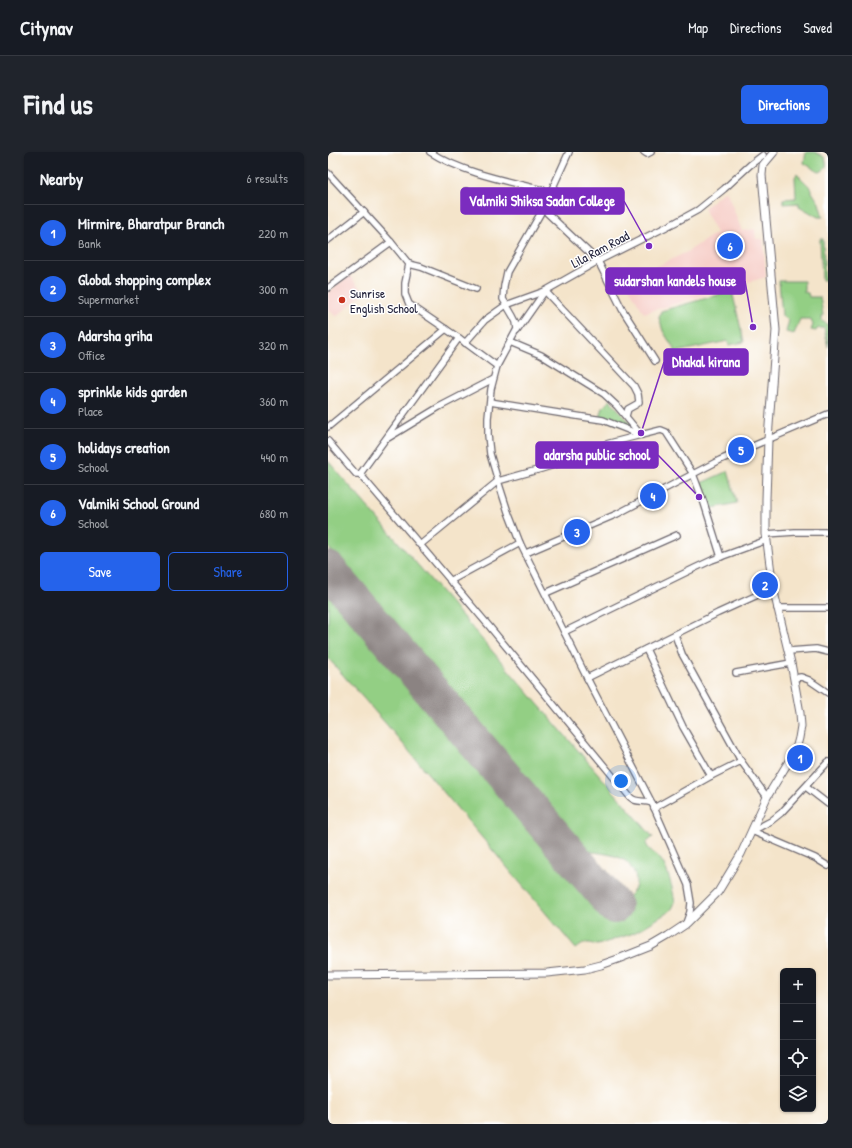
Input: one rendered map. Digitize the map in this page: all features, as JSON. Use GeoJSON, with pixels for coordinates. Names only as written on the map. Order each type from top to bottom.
{"type":"FeatureCollection","features":[{"type":"Feature","properties":{"kind":"main road"},"geometry":{"type":"LineString","coordinates":[[328,975],[547,973],[571,971],[601,965],[635,953],[662,940],[686,924],[718,892],[741,854],[767,797],[796,749],[801,726],[791,663],[773,588],[766,537],[768,439],[776,330],[762,176],[763,165],[774,152]]}},
{"type":"Feature","properties":{"kind":"street"},"geometry":{"type":"LineString","coordinates":[[430,152],[449,163],[472,172],[551,192]]}},
{"type":"Feature","properties":{"kind":"street"},"geometry":{"type":"LineString","coordinates":[[516,331],[516,322],[504,301],[504,282],[507,272],[543,209],[569,152]]}},
{"type":"Feature","properties":{"kind":"street"},"geometry":{"type":"LineString","coordinates":[[644,152],[647,154],[651,152]]}},
{"type":"Feature","properties":{"kind":"street"},"geometry":{"type":"LineString","coordinates":[[763,154],[763,165]]}},
{"type":"Feature","properties":{"kind":"street","name":"Lila Ram Road"},"geometry":{"type":"LineString","coordinates":[[686,924],[690,912],[690,893],[688,885],[653,806],[520,543],[508,512],[490,454],[488,418],[493,379],[497,366],[516,331],[545,291],[598,261],[698,210],[763,154]]}},
{"type":"Feature","properties":{"kind":"street"},"geometry":{"type":"LineString","coordinates":[[328,173],[409,264],[421,267],[476,289]]}},
{"type":"Feature","properties":{"kind":"street"},"geometry":{"type":"LineString","coordinates":[[466,191],[489,199],[543,209],[598,261],[622,308],[655,361]]}},
{"type":"Feature","properties":{"kind":"street"},"geometry":{"type":"LineString","coordinates":[[328,240],[364,212]]}},
{"type":"Feature","properties":{"kind":"street"},"geometry":{"type":"LineString","coordinates":[[328,288],[391,242]]}},
{"type":"Feature","properties":{"kind":"street"},"geometry":{"type":"LineString","coordinates":[[409,264],[405,283],[405,294],[409,304],[497,366]]}},
{"type":"Feature","properties":{"kind":"street"},"geometry":{"type":"LineString","coordinates":[[465,343],[485,320],[506,305],[545,291],[634,386],[638,394],[639,402],[628,409],[626,416]]}},
{"type":"Feature","properties":{"kind":"street"},"geometry":{"type":"LineString","coordinates":[[328,427],[446,329]]}},
{"type":"Feature","properties":{"kind":"street"},"geometry":{"type":"LineString","coordinates":[[360,474],[459,338]]}},
{"type":"Feature","properties":{"kind":"street"},"geometry":{"type":"LineString","coordinates":[[510,342],[541,355],[604,394],[617,406],[641,435]]}},
{"type":"Feature","properties":{"kind":"street"},"geometry":{"type":"LineString","coordinates":[[386,439],[439,407],[493,379]]}},
{"type":"Feature","properties":{"kind":"street"},"geometry":{"type":"LineString","coordinates":[[490,402],[583,418],[598,419],[641,435]]}},
{"type":"Feature","properties":{"kind":"street"},"geometry":{"type":"LineString","coordinates":[[526,553],[617,514],[720,460],[828,414]]}},
{"type":"Feature","properties":{"kind":"street"},"geometry":{"type":"LineString","coordinates":[[420,545],[498,482],[583,456],[600,446],[661,430],[666,432],[694,474],[721,557]]}},
{"type":"Feature","properties":{"kind":"street"},"geometry":{"type":"LineString","coordinates":[[328,441],[356,474],[360,474],[633,800],[640,802],[646,801],[653,806],[742,761]]}},
{"type":"Feature","properties":{"kind":"street"},"geometry":{"type":"LineString","coordinates":[[564,632],[695,568],[766,537],[795,532],[828,532]]}},
{"type":"Feature","properties":{"kind":"street"},"geometry":{"type":"LineString","coordinates":[[546,593],[677,535]]}},
{"type":"Feature","properties":{"kind":"street"},"geometry":{"type":"LineString","coordinates":[[450,581],[520,543]]}},
{"type":"Feature","properties":{"kind":"street"},"geometry":{"type":"LineString","coordinates":[[587,678],[718,613],[773,588]]}},
{"type":"Feature","properties":{"kind":"street"},"geometry":{"type":"LineString","coordinates":[[778,608],[828,608]]}},
{"type":"Feature","properties":{"kind":"street"},"geometry":{"type":"LineString","coordinates":[[674,635],[682,654],[742,761],[767,797]]}},
{"type":"Feature","properties":{"kind":"street"},"geometry":{"type":"LineString","coordinates":[[646,649],[683,727],[711,776]]}},
{"type":"Feature","properties":{"kind":"street"},"geometry":{"type":"LineString","coordinates":[[788,650],[816,649],[828,652]]}},
{"type":"Feature","properties":{"kind":"street"},"geometry":{"type":"LineString","coordinates":[[736,673],[791,663]]}},
{"type":"Feature","properties":{"kind":"street"},"geometry":{"type":"LineString","coordinates":[[794,678],[801,677],[809,680],[828,693]]}},
{"type":"Feature","properties":{"kind":"street"},"geometry":{"type":"LineString","coordinates":[[752,831],[771,821],[781,813],[828,762]]}},
{"type":"Feature","properties":{"kind":"street"},"geometry":{"type":"LineString","coordinates":[[806,787],[828,804]]}},
{"type":"Feature","properties":{"kind":"street"},"geometry":{"type":"LineString","coordinates":[[752,831],[815,858],[828,866]]}},
{"type":"Feature","properties":{"kind":"shaded area"},"geometry":{"type":"Polygon","coordinates":[[[726,190],[742,231],[755,229],[756,239],[763,239],[766,277],[644,313],[625,281],[687,252],[716,233],[704,208],[726,190]]]}},
{"type":"Feature","properties":{"kind":"shaded area","name":"Sunrise English School"},"geometry":{"type":"Polygon","coordinates":[[[349,275],[364,293],[336,317],[328,308],[328,293],[349,275]]]}},
{"type":"Feature","properties":{"kind":"green space"},"geometry":{"type":"Polygon","coordinates":[[[806,152],[815,152],[824,157],[826,166],[824,170],[819,172],[804,163],[806,152]]]}},
{"type":"Feature","properties":{"kind":"green space"},"geometry":{"type":"Polygon","coordinates":[[[797,174],[812,189],[812,192],[819,203],[823,217],[818,217],[799,206],[799,203],[783,204],[783,199],[796,198],[795,177],[797,174]]]}},
{"type":"Feature","properties":{"kind":"green space"},"geometry":{"type":"Polygon","coordinates":[[[820,239],[823,239],[825,280],[822,280],[820,239]]]}},
{"type":"Feature","properties":{"kind":"green space"},"geometry":{"type":"Polygon","coordinates":[[[779,281],[804,281],[804,292],[808,293],[809,297],[820,297],[823,315],[822,321],[828,325],[828,347],[824,328],[818,328],[816,331],[811,330],[813,325],[811,319],[800,319],[794,334],[786,332],[789,320],[782,316],[779,281]]]}},
{"type":"Feature","properties":{"kind":"green space"},"geometry":{"type":"Polygon","coordinates":[[[732,291],[744,342],[729,345],[728,341],[676,352],[663,331],[659,318],[661,311],[732,291]]]}},
{"type":"Feature","properties":{"kind":"green space"},"geometry":{"type":"Polygon","coordinates":[[[610,400],[636,430],[600,418],[603,407],[610,400]]]}},
{"type":"Feature","properties":{"kind":"green space"},"geometry":{"type":"Polygon","coordinates":[[[328,461],[653,837],[646,843],[648,848],[664,864],[668,874],[675,902],[670,911],[634,933],[598,945],[585,943],[576,949],[387,725],[328,658],[328,588],[335,592],[608,913],[627,898],[633,891],[636,879],[635,874],[628,863],[616,856],[587,851],[328,547],[328,461]]]}},
{"type":"Feature","properties":{"kind":"green space"},"geometry":{"type":"Polygon","coordinates":[[[728,471],[737,503],[708,509],[701,483],[728,471]]]}},
{"type":"Feature","properties":{"kind":"taxiway"},"geometry":{"type":"LineString","coordinates":[[328,575],[334,577],[339,582]]}},
{"type":"Feature","properties":{"kind":"runway"},"geometry":{"type":"LineString","coordinates":[[328,569],[614,906]]}},
{"type":"Feature","properties":{"kind":"place","name":"Valmiki Shiksa Sadan College"},"geometry":{"type":"Point","coordinates":[649,246]}},
{"type":"Feature","properties":{"kind":"place","name":"Valmiki School Ground"},"geometry":{"type":"Point","coordinates":[730,246]}},
{"type":"Feature","properties":{"kind":"place","name":"Sunrise English School"},"geometry":{"type":"Point","coordinates":[342,300]}},
{"type":"Feature","properties":{"kind":"place","name":"sudarshan kandels house"},"geometry":{"type":"Point","coordinates":[753,327]}},
{"type":"Feature","properties":{"kind":"place","name":"Dhakal kirana"},"geometry":{"type":"Point","coordinates":[641,433]}},
{"type":"Feature","properties":{"kind":"place","name":"holidays creation"},"geometry":{"type":"Point","coordinates":[741,450]}},
{"type":"Feature","properties":{"kind":"place","name":"sprinkle kids garden"},"geometry":{"type":"Point","coordinates":[653,496]}},
{"type":"Feature","properties":{"kind":"place","name":"adarsha public school"},"geometry":{"type":"Point","coordinates":[699,497]}},
{"type":"Feature","properties":{"kind":"place","name":"Adarsha griha"},"geometry":{"type":"Point","coordinates":[577,532]}},
{"type":"Feature","properties":{"kind":"place","name":"Global shopping complex"},"geometry":{"type":"Point","coordinates":[765,585]}},
{"type":"Feature","properties":{"kind":"place","name":"Mirmire, Bharatpur Branch"},"geometry":{"type":"Point","coordinates":[800,758]}}]}
